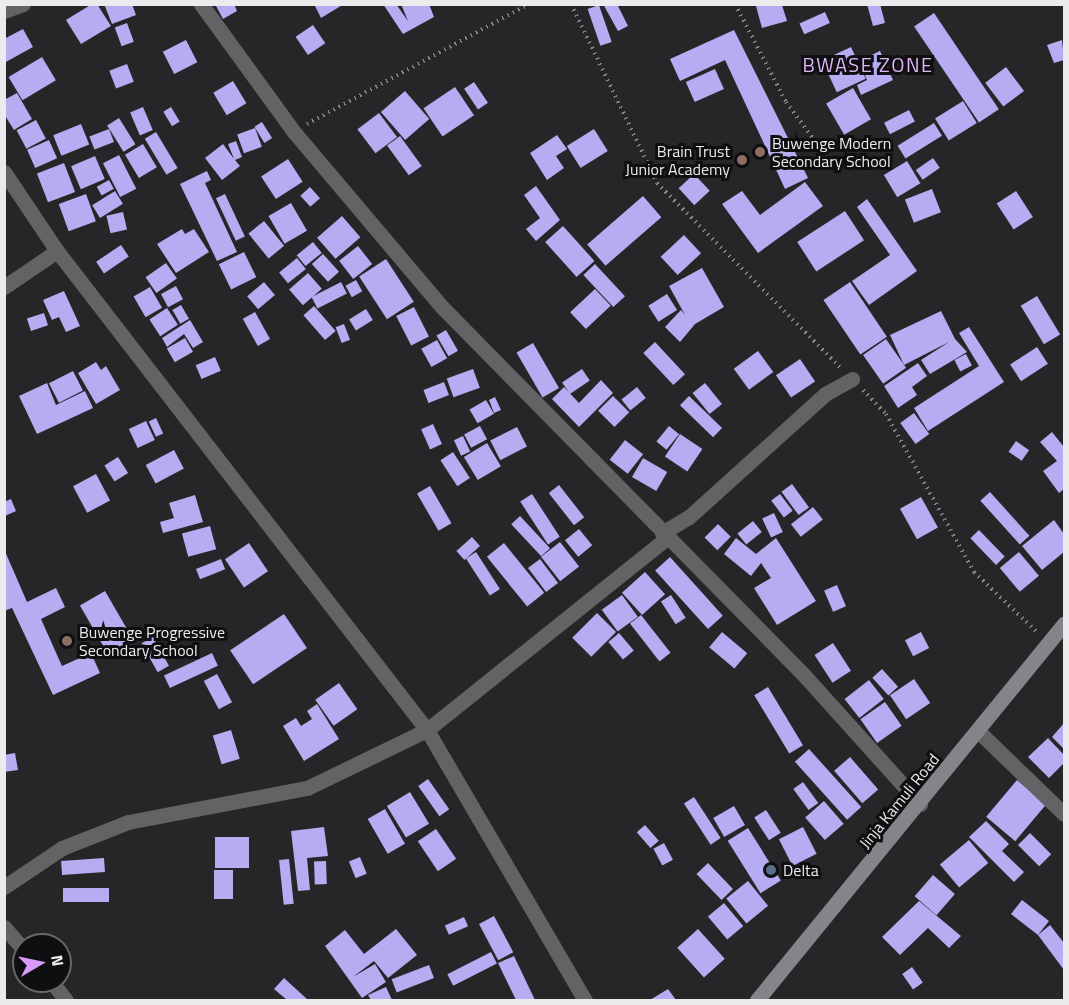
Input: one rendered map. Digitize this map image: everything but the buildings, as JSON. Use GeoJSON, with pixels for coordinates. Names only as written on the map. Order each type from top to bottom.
{"type":"FeatureCollection","features":[{"type":"Feature","properties":{"kind":"main road","name":"Jinja Kamuli Road"},"geometry":{"type":"LineString","coordinates":[[758,1000],[979,732],[1065,622]]}},
{"type":"Feature","properties":{"kind":"street"},"geometry":{"type":"LineString","coordinates":[[4,11],[23,4]]}},
{"type":"Feature","properties":{"kind":"street"},"geometry":{"type":"LineString","coordinates":[[201,4],[294,132],[480,349],[803,674],[920,804]]}},
{"type":"Feature","properties":{"kind":"street"},"geometry":{"type":"LineString","coordinates":[[4,172],[57,251],[427,730],[585,1000]]}},
{"type":"Feature","properties":{"kind":"street"},"geometry":{"type":"LineString","coordinates":[[4,287],[57,251]]}},
{"type":"Feature","properties":{"kind":"street"},"geometry":{"type":"LineString","coordinates":[[4,887],[62,848],[128,822],[307,788],[427,730],[688,517],[825,394],[852,379]]}},
{"type":"Feature","properties":{"kind":"street"},"geometry":{"type":"LineString","coordinates":[[979,732],[1065,814]]}},
{"type":"Feature","properties":{"kind":"path"},"geometry":{"type":"LineString","coordinates":[[294,132],[529,4]]}},
{"type":"Feature","properties":{"kind":"path"},"geometry":{"type":"LineString","coordinates":[[571,4],[657,183],[886,414],[974,572],[1049,643]]}},
{"type":"Feature","properties":{"kind":"path"},"geometry":{"type":"LineString","coordinates":[[735,4],[786,102],[823,152]]}},
{"type":"Feature","properties":{"kind":"place","name":"Buwenge Modern Secondary School"},"geometry":{"type":"Point","coordinates":[760,152]}},
{"type":"Feature","properties":{"kind":"place","name":"Brain Trust Junior Academy"},"geometry":{"type":"Point","coordinates":[742,160]}},
{"type":"Feature","properties":{"kind":"place","name":"Buwenge Progressive Secondary School"},"geometry":{"type":"Point","coordinates":[67,641]}},
{"type":"Feature","properties":{"kind":"place","name":"Delta"},"geometry":{"type":"Point","coordinates":[771,870]}},
{"type":"Feature","properties":{"kind":"district","name":"BWASE ZONE"},"geometry":{"type":"Point","coordinates":[868,64]}}]}
